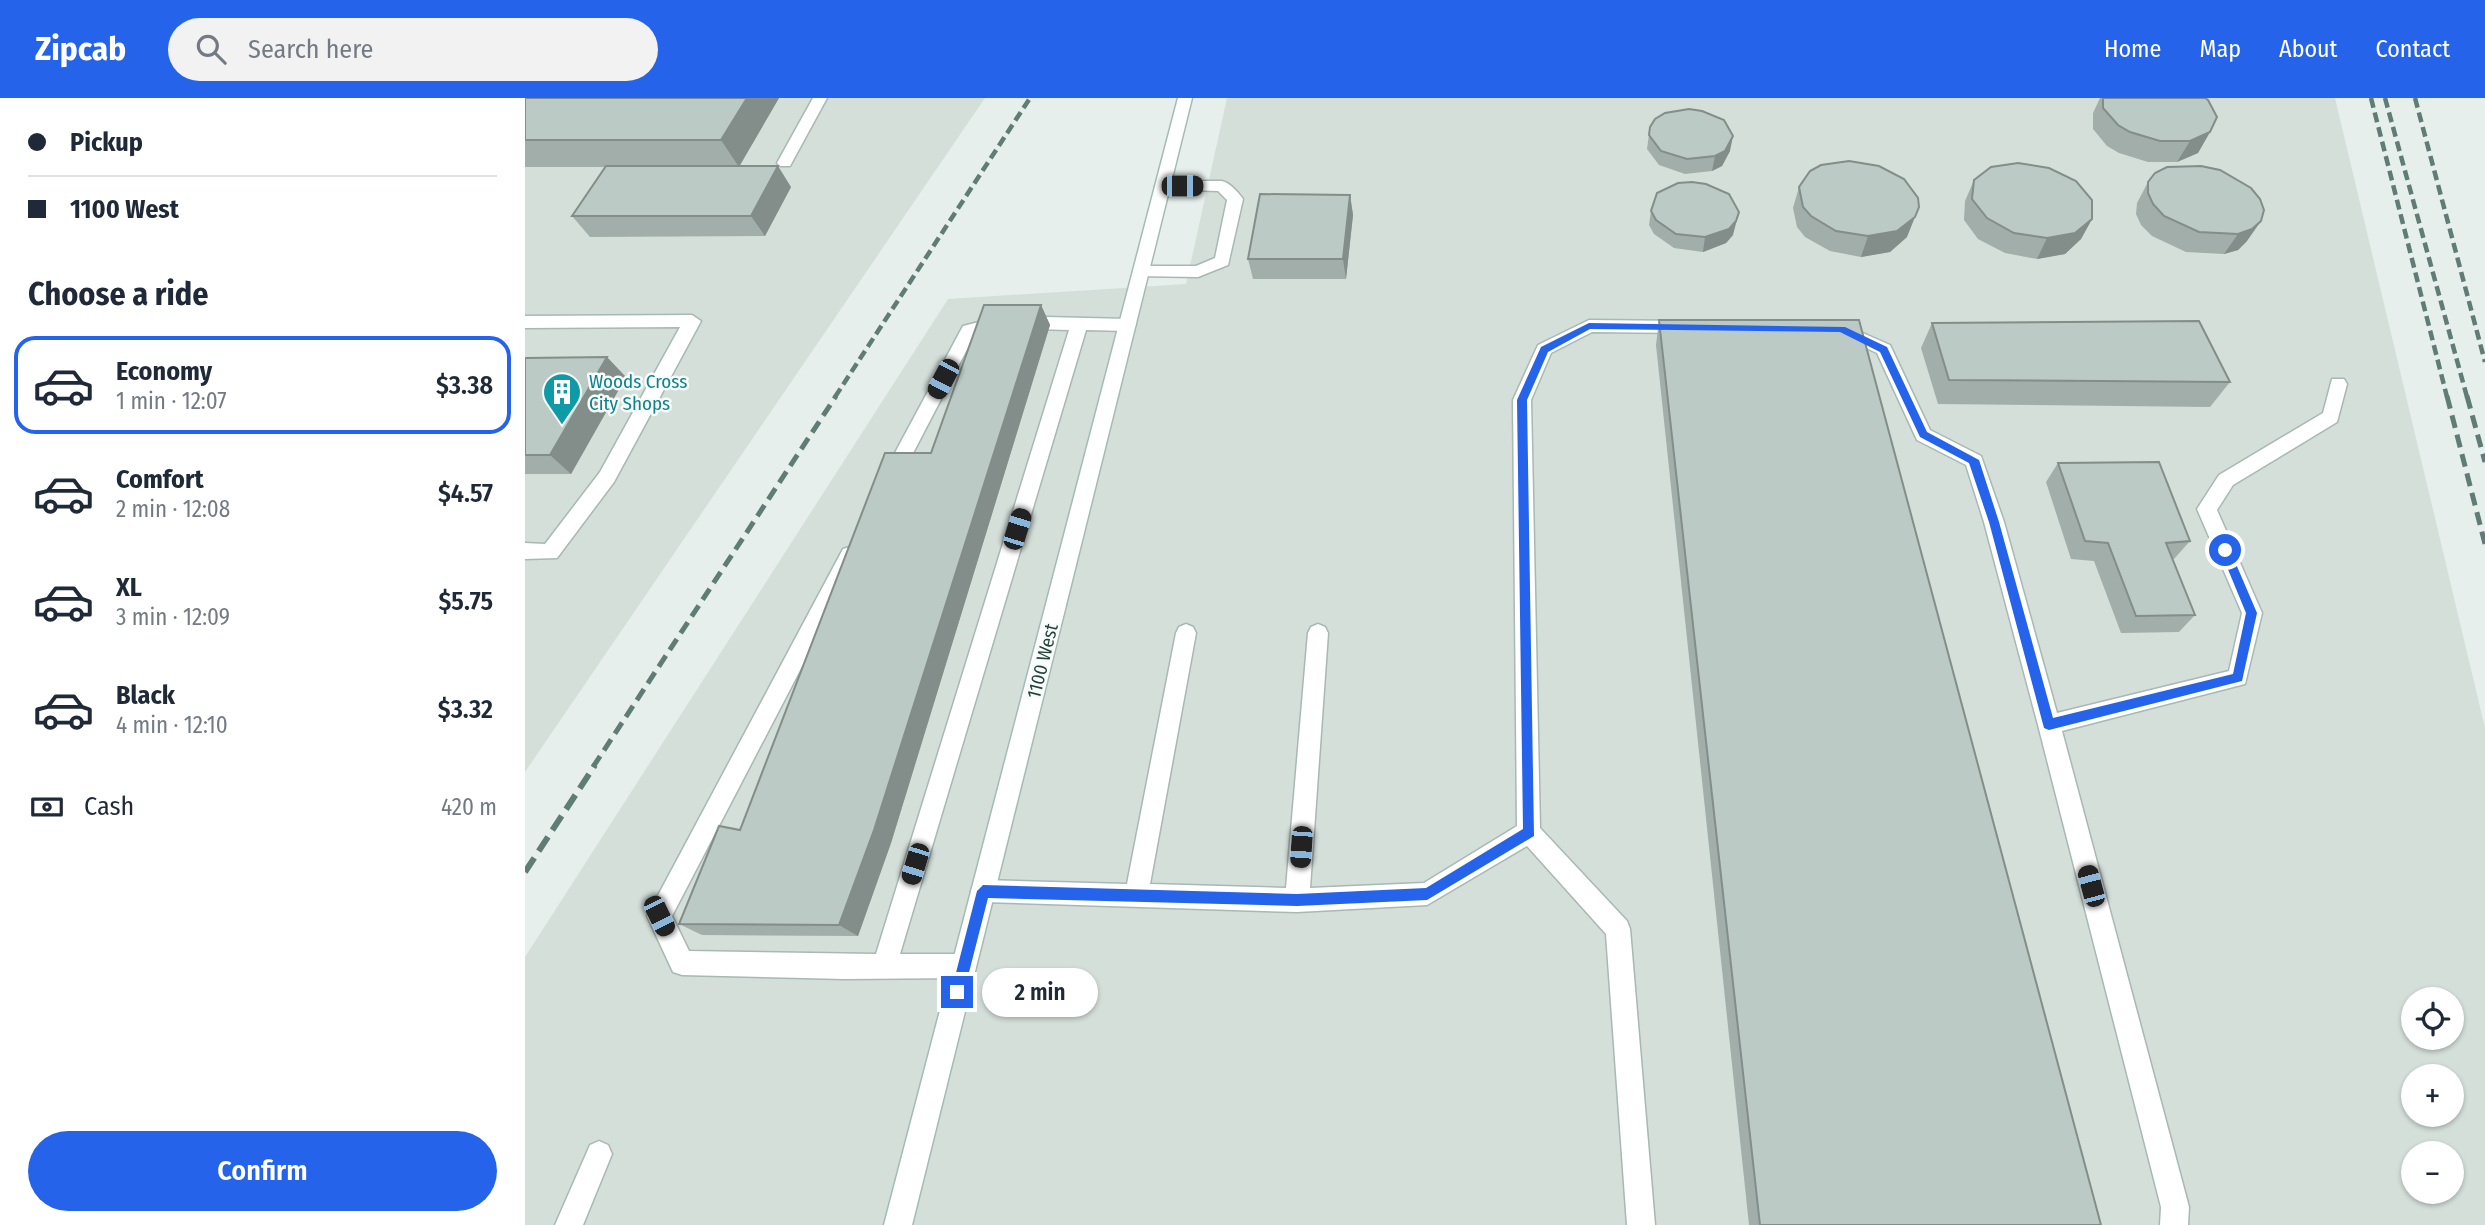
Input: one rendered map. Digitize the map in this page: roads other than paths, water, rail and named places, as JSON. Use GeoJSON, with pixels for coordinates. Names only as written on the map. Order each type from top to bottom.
{"type":"FeatureCollection","features":[{"type":"Feature","properties":{"kind":"street"},"geometry":{"type":"LineString","coordinates":[[785,163],[820,98]]}},
{"type":"Feature","properties":{"kind":"street","name":"1100 West"},"geometry":{"type":"LineString","coordinates":[[898,1225],[1185,98]]}},
{"type":"Feature","properties":{"kind":"street"},"geometry":{"type":"LineString","coordinates":[[1141,272],[1198,271],[1222,261],[1235,200],[1222,186],[1163,186]]}},
{"type":"Feature","properties":{"kind":"street"},"geometry":{"type":"LineString","coordinates":[[525,322],[692,321],[607,477],[550,552],[525,551]]}},
{"type":"Feature","properties":{"kind":"street"},"geometry":{"type":"LineString","coordinates":[[878,501],[969,330],[1002,322],[1127,326]]}},
{"type":"Feature","properties":{"kind":"street"},"geometry":{"type":"LineString","coordinates":[[884,967],[1079,324]]}},
{"type":"Feature","properties":{"kind":"street"},"geometry":{"type":"LineString","coordinates":[[1641,1225],[1618,929],[1529,832],[1522,400],[1544,349],[1589,326],[1709,327]]}},
{"type":"Feature","properties":{"kind":"street"},"geometry":{"type":"LineString","coordinates":[[1815,329],[1842,329],[1884,349],[1923,435],[1974,460],[1994,522],[2049,725],[2175,1208],[2174,1225]]}},
{"type":"Feature","properties":{"kind":"street"},"geometry":{"type":"LineString","coordinates":[[2049,725],[2238,678],[2252,613],[2207,509],[2226,480],[2331,417],[2338,384]]}},
{"type":"Feature","properties":{"kind":"street"},"geometry":{"type":"LineString","coordinates":[[859,538],[659,916],[682,963],[964,966]]}},
{"type":"Feature","properties":{"kind":"street"},"geometry":{"type":"LineString","coordinates":[[1136,897],[1186,633]]}},
{"type":"Feature","properties":{"kind":"street"},"geometry":{"type":"LineString","coordinates":[[1297,900],[1318,633]]}},
{"type":"Feature","properties":{"kind":"street"},"geometry":{"type":"LineString","coordinates":[[983,891],[1297,900],[1427,894],[1529,832]]}},
{"type":"Feature","properties":{"kind":"street"},"geometry":{"type":"LineString","coordinates":[[569,1225],[599,1154]]}},
{"type":"Feature","properties":{"kind":"railway"},"geometry":{"type":"LineString","coordinates":[[835,397],[1030,98]]}},
{"type":"Feature","properties":{"kind":"railway"},"geometry":{"type":"LineString","coordinates":[[2371,98],[2447,397]]}},
{"type":"Feature","properties":{"kind":"railway"},"geometry":{"type":"LineString","coordinates":[[2385,98],[2467,397]]}},
{"type":"Feature","properties":{"kind":"railway"},"geometry":{"type":"LineString","coordinates":[[2415,98],[2485,362]]}},
{"type":"Feature","properties":{"kind":"railway"},"geometry":{"type":"LineString","coordinates":[[593,767],[836,396]]}},
{"type":"Feature","properties":{"kind":"railway"},"geometry":{"type":"LineString","coordinates":[[2447,396],[2485,544]]}},
{"type":"Feature","properties":{"kind":"railway"},"geometry":{"type":"LineString","coordinates":[[2467,396],[2485,462]]}},
{"type":"Feature","properties":{"kind":"railway"},"geometry":{"type":"LineString","coordinates":[[525,872],[595,765]]}},
{"type":"Feature","properties":{"kind":"place","name":"Woods Cross City Shops"},"geometry":{"type":"Point","coordinates":[562,426]}}]}
